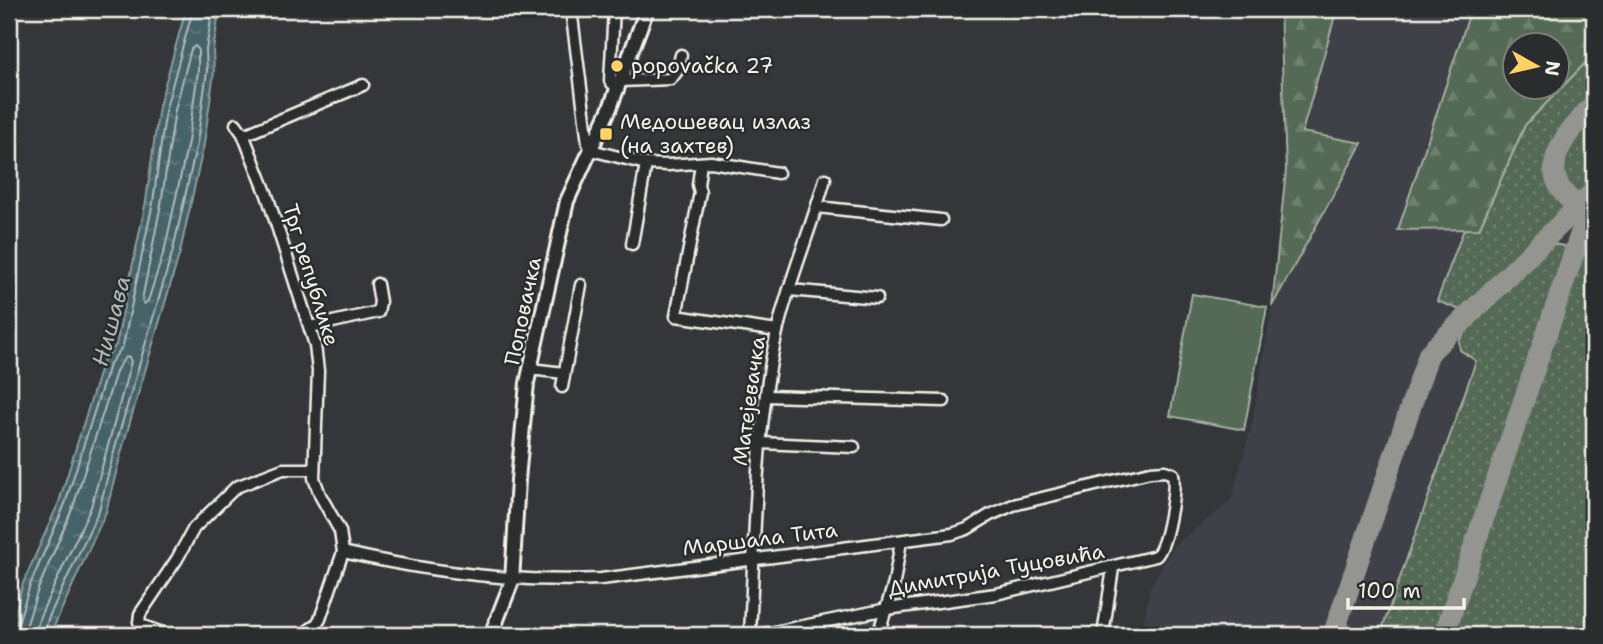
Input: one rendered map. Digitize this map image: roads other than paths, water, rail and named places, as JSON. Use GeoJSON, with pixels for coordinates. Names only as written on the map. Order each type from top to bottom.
{"type":"FeatureCollection","features":[{"type":"Feature","properties":{"kind":"street"},"geometry":{"type":"LineString","coordinates":[[571,9],[591,150],[646,164],[711,162],[778,173]]}},
{"type":"Feature","properties":{"kind":"street"},"geometry":{"type":"LineString","coordinates":[[614,9],[610,81],[620,85],[671,79],[677,71],[681,55]]}},
{"type":"Feature","properties":{"kind":"street","name":"Поповачка"},"geometry":{"type":"LineString","coordinates":[[491,635],[512,578],[518,480],[530,369],[567,201],[620,85],[647,9]]}},
{"type":"Feature","properties":{"kind":"street"},"geometry":{"type":"LineString","coordinates":[[244,135],[363,86]]}},
{"type":"Feature","properties":{"kind":"street","name":"Трг републике"},"geometry":{"type":"LineString","coordinates":[[236,124],[244,135],[267,195],[315,345],[318,371],[314,469],[316,486],[341,531],[343,552]]}},
{"type":"Feature","properties":{"kind":"street"},"geometry":{"type":"LineString","coordinates":[[701,163],[698,185],[700,192],[676,316],[778,331]]}},
{"type":"Feature","properties":{"kind":"street"},"geometry":{"type":"LineString","coordinates":[[632,244],[646,164]]}},
{"type":"Feature","properties":{"kind":"street","name":"Матејевачка"},"geometry":{"type":"LineString","coordinates":[[750,635],[760,443],[766,396],[778,331],[825,179]]}},
{"type":"Feature","properties":{"kind":"street"},"geometry":{"type":"LineString","coordinates":[[817,207],[941,220]]}},
{"type":"Feature","properties":{"kind":"street"},"geometry":{"type":"LineString","coordinates":[[310,327],[378,312],[380,302],[377,284]]}},
{"type":"Feature","properties":{"kind":"street"},"geometry":{"type":"LineString","coordinates":[[562,387],[581,285]]}},
{"type":"Feature","properties":{"kind":"street"},"geometry":{"type":"LineString","coordinates":[[790,290],[877,298]]}},
{"type":"Feature","properties":{"kind":"street"},"geometry":{"type":"LineString","coordinates":[[530,369],[564,373]]}},
{"type":"Feature","properties":{"kind":"street"},"geometry":{"type":"LineString","coordinates":[[766,396],[944,401]]}},
{"type":"Feature","properties":{"kind":"street"},"geometry":{"type":"LineString","coordinates":[[760,443],[854,447]]}},
{"type":"Feature","properties":{"kind":"street"},"geometry":{"type":"LineString","coordinates":[[168,635],[143,626],[139,622],[140,614],[203,517],[245,482],[284,469],[314,469]]}},
{"type":"Feature","properties":{"kind":"street","name":"Маршала Тита"},"geometry":{"type":"LineString","coordinates":[[343,552],[404,566],[512,578],[601,579],[959,532],[1013,505],[1158,470],[1173,474]]}},
{"type":"Feature","properties":{"kind":"street","name":"Димитрија Туцовића"},"geometry":{"type":"LineString","coordinates":[[759,635],[795,631],[887,609],[996,594],[1156,556],[1160,552],[1174,489],[1173,474]]}},
{"type":"Feature","properties":{"kind":"street"},"geometry":{"type":"LineString","coordinates":[[878,635],[894,583],[901,541]]}},
{"type":"Feature","properties":{"kind":"street"},"geometry":{"type":"LineString","coordinates":[[302,635],[316,630],[343,552]]}},
{"type":"Feature","properties":{"kind":"street"},"geometry":{"type":"LineString","coordinates":[[1103,635],[1113,568]]}},
{"type":"Feature","properties":{"kind":"water"},"geometry":{"type":"Polygon","coordinates":[[[186,9],[216,9],[218,20],[204,144],[180,252],[106,512],[50,635],[9,635],[23,583],[59,502],[103,361],[116,345],[146,201],[159,106],[186,9]]]}},
{"type":"Feature","properties":{"kind":"place","name":"popovačka 27"},"geometry":{"type":"Point","coordinates":[617,66]}},
{"type":"Feature","properties":{"kind":"place","name":"Медошевац излаз (на захтев)"},"geometry":{"type":"Point","coordinates":[606,134]}},
{"type":"Feature","properties":{"kind":"water label","name":"Нишава"},"geometry":{"type":"Point","coordinates":[111,321]}}]}
